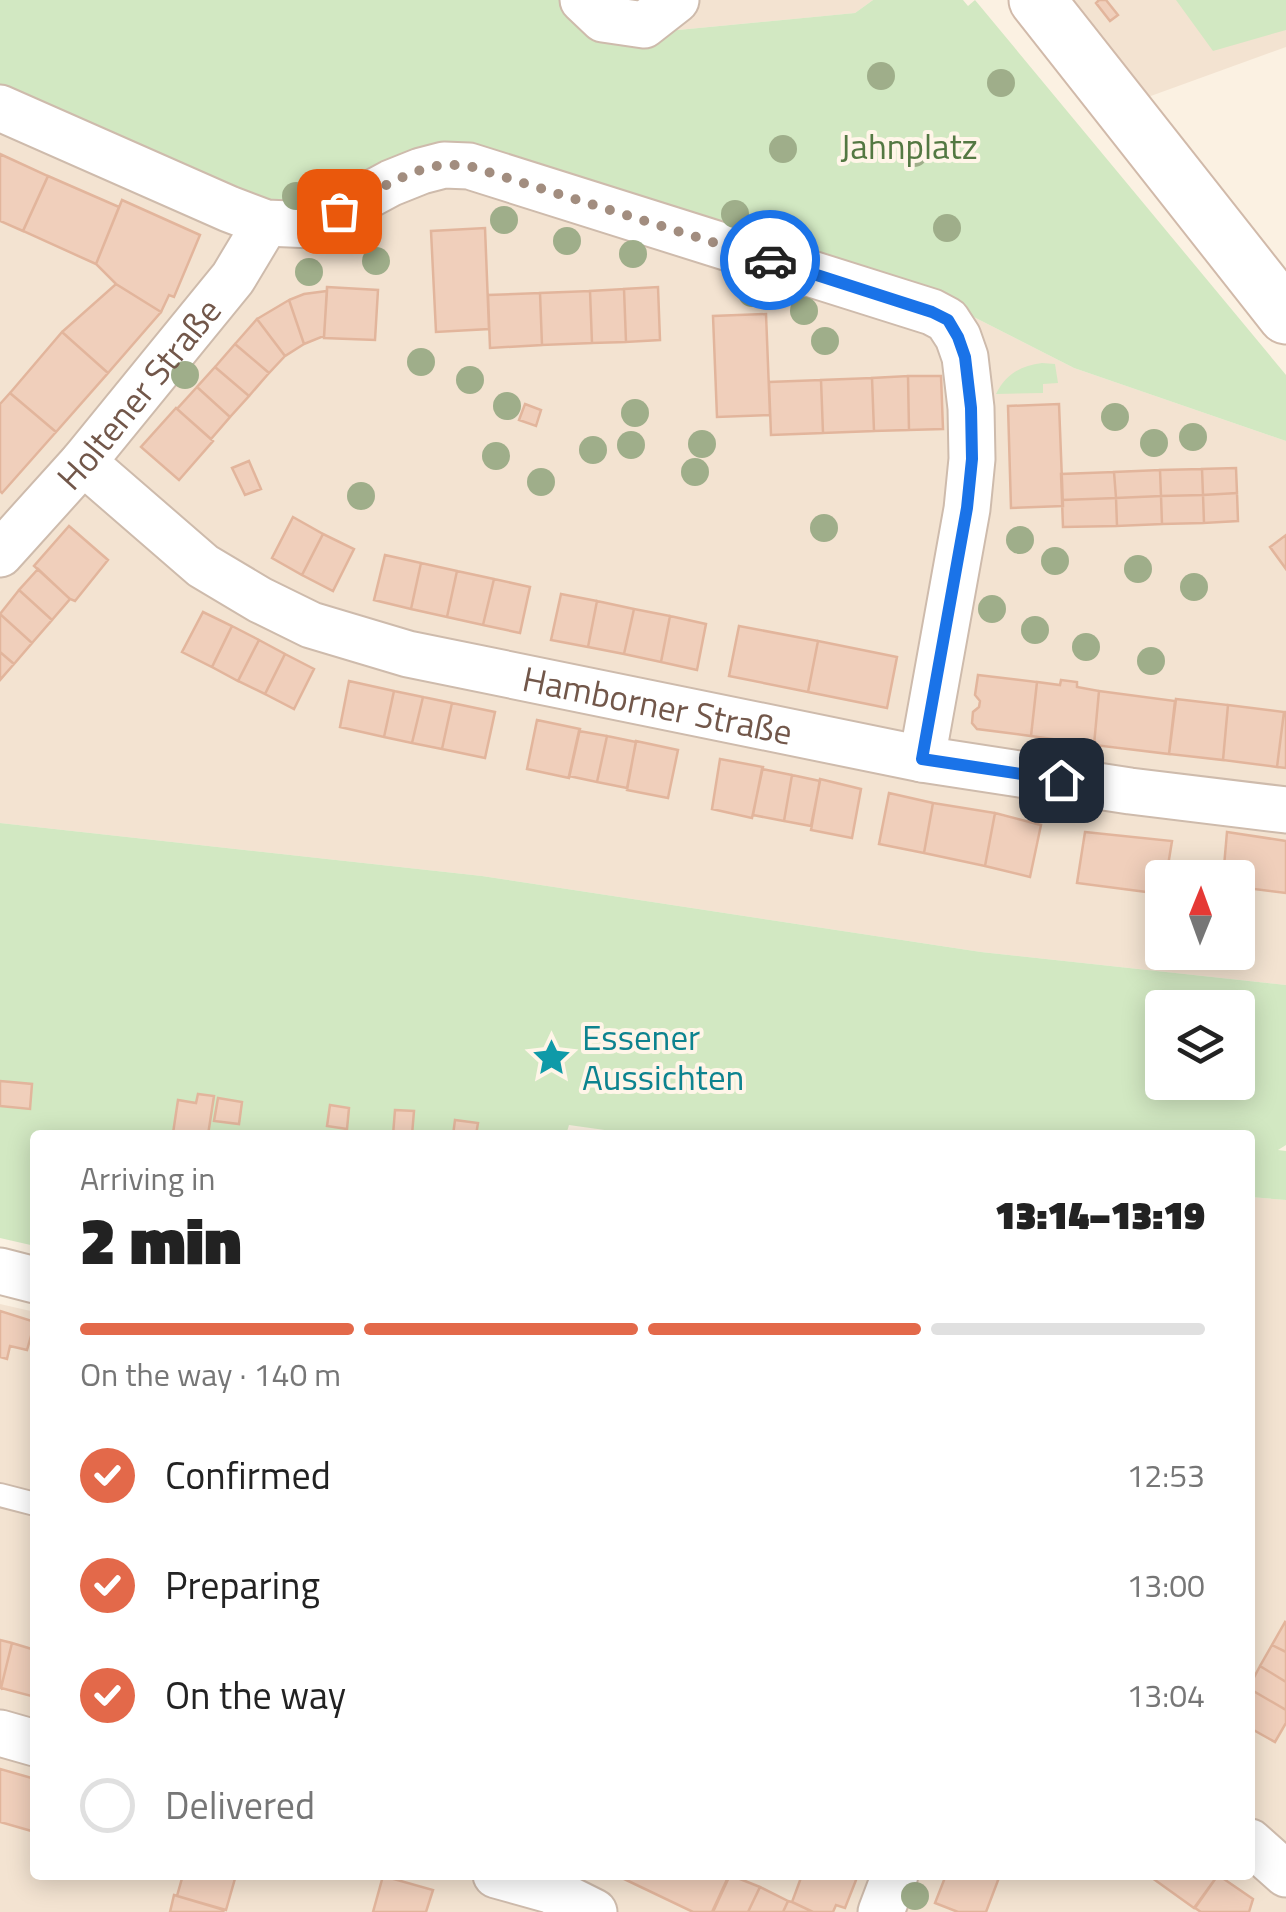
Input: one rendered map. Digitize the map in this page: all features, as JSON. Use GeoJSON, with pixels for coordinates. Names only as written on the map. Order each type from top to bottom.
{"type":"FeatureCollection","features":[{"type":"Feature","properties":{"kind":"main road"},"geometry":{"type":"LineString","coordinates":[[1037,0],[1286,316]]}},
{"type":"Feature","properties":{"kind":"street"},"geometry":{"type":"LineString","coordinates":[[583,0],[603,19],[644,25],[676,0]]}},
{"type":"Feature","properties":{"kind":"street"},"geometry":{"type":"LineString","coordinates":[[0,108],[266,224],[313,225],[420,171],[444,164],[469,166],[948,320],[965,357],[972,459],[967,508],[922,759]]}},
{"type":"Feature","properties":{"kind":"street","name":"Holtener Straße"},"geometry":{"type":"LineString","coordinates":[[0,554],[83,462],[233,278],[266,224]]}},
{"type":"Feature","properties":{"kind":"street","name":"Hamborner Straße"},"geometry":{"type":"LineString","coordinates":[[83,462],[203,566],[311,625],[358,641],[922,759],[1286,810]]}},
{"type":"Feature","properties":{"kind":"street"},"geometry":{"type":"LineString","coordinates":[[0,1272],[30,1279]]}},
{"type":"Feature","properties":{"kind":"street"},"geometry":{"type":"LineString","coordinates":[[0,1733],[30,1742]]}},
{"type":"Feature","properties":{"kind":"street"},"geometry":{"type":"LineString","coordinates":[[1255,1846],[1286,1874]]}},
{"type":"Feature","properties":{"kind":"street"},"geometry":{"type":"LineString","coordinates":[[512,1880],[594,1912]]}},
{"type":"Feature","properties":{"kind":"street"},"geometry":{"type":"LineString","coordinates":[[881,1912],[893,1880]]}},
{"type":"Feature","properties":{"kind":"lane"},"geometry":{"type":"LineString","coordinates":[[0,1494],[30,1503]]}},
{"type":"Feature","properties":{"kind":"shaded area"},"geometry":{"type":"Polygon","coordinates":[[[572,0],[873,0],[855,13],[657,32],[572,0]]]}},
{"type":"Feature","properties":{"kind":"shaded area"},"geometry":{"type":"Polygon","coordinates":[[[1058,0],[1286,0],[1286,47],[1137,101],[1058,0]]]}},
{"type":"Feature","properties":{"kind":"shaded area"},"geometry":{"type":"Polygon","coordinates":[[[0,111],[422,175],[962,311],[1074,368],[1286,441],[1286,985],[1147,970],[1255,970],[1255,860],[1145,860],[1145,970],[981,952],[482,876],[0,823],[0,111]]]}},
{"type":"Feature","properties":{"kind":"shaded area"},"geometry":{"type":"Polygon","coordinates":[[[1255,1197],[1286,1200],[1286,1912],[0,1912],[0,1304],[30,1311],[30,1880],[1255,1880],[1255,1197]]]}},
{"type":"Feature","properties":{"kind":"green space","name":"Jahnplatz"},"geometry":{"type":"Polygon","coordinates":[[[0,0],[572,0],[657,32],[855,13],[873,0],[963,0],[968,6],[975,0],[1286,375],[1286,441],[1074,368],[962,311],[482,165],[309,219],[0,102],[0,0]]]}},
{"type":"Feature","properties":{"kind":"green space"},"geometry":{"type":"Polygon","coordinates":[[[1176,0],[1286,0],[1286,30],[1213,51],[1176,0]]]}},
{"type":"Feature","properties":{"kind":"green space"},"geometry":{"type":"Polygon","coordinates":[[[1042,363],[1055,364],[1058,383],[1043,384],[1043,393],[996,394],[1014,372],[1042,363]]]}},
{"type":"Feature","properties":{"kind":"green space"},"geometry":{"type":"Polygon","coordinates":[[[0,823],[482,876],[981,952],[1286,985],[1286,1145],[1278,1150],[1286,1151],[1286,1200],[1255,1197],[1255,1130],[604,1130],[569,1125],[568,1130],[30,1130],[30,1245],[0,1238],[0,823]]]}},
{"type":"Feature","properties":{"kind":"building"},"geometry":{"type":"Polygon","coordinates":[[[1106,0],[1118,15],[1110,21],[1096,3],[1106,0]]]}},
{"type":"Feature","properties":{"kind":"building"},"geometry":{"type":"Polygon","coordinates":[[[0,154],[48,176],[23,231],[0,221],[0,154]]]}},
{"type":"Feature","properties":{"kind":"building"},"geometry":{"type":"Polygon","coordinates":[[[48,176],[119,207],[96,264],[23,231],[48,176]]]}},
{"type":"Feature","properties":{"kind":"building"},"geometry":{"type":"Polygon","coordinates":[[[122,200],[200,235],[174,297],[169,295],[161,312],[116,284],[96,264],[122,200]]]}},
{"type":"Feature","properties":{"kind":"building"},"geometry":{"type":"Polygon","coordinates":[[[485,228],[489,329],[436,332],[431,231],[485,228]]]}},
{"type":"Feature","properties":{"kind":"building"},"geometry":{"type":"Polygon","coordinates":[[[116,284],[161,312],[108,373],[62,332],[116,284]]]}},
{"type":"Feature","properties":{"kind":"building"},"geometry":{"type":"Polygon","coordinates":[[[327,287],[378,290],[375,340],[324,338],[327,287]]]}},
{"type":"Feature","properties":{"kind":"building"},"geometry":{"type":"Polygon","coordinates":[[[658,287],[660,340],[626,342],[624,289],[658,287]]]}},
{"type":"Feature","properties":{"kind":"building"},"geometry":{"type":"Polygon","coordinates":[[[624,289],[626,342],[592,343],[590,291],[624,289]]]}},
{"type":"Feature","properties":{"kind":"building"},"geometry":{"type":"Polygon","coordinates":[[[327,291],[324,336],[304,344],[289,300],[327,291]]]}},
{"type":"Feature","properties":{"kind":"building"},"geometry":{"type":"Polygon","coordinates":[[[590,291],[592,343],[542,345],[540,293],[590,291]]]}},
{"type":"Feature","properties":{"kind":"building"},"geometry":{"type":"Polygon","coordinates":[[[540,293],[542,345],[490,348],[488,295],[540,293]]]}},
{"type":"Feature","properties":{"kind":"building"},"geometry":{"type":"Polygon","coordinates":[[[289,300],[304,344],[285,356],[257,319],[289,300]]]}},
{"type":"Feature","properties":{"kind":"building"},"geometry":{"type":"Polygon","coordinates":[[[766,314],[770,415],[717,417],[713,316],[766,314]]]}},
{"type":"Feature","properties":{"kind":"building"},"geometry":{"type":"Polygon","coordinates":[[[257,319],[285,356],[269,373],[235,344],[257,319]]]}},
{"type":"Feature","properties":{"kind":"building"},"geometry":{"type":"Polygon","coordinates":[[[62,332],[108,373],[56,432],[10,393],[62,332]]]}},
{"type":"Feature","properties":{"kind":"building"},"geometry":{"type":"Polygon","coordinates":[[[235,344],[269,373],[249,396],[215,367],[235,344]]]}},
{"type":"Feature","properties":{"kind":"building"},"geometry":{"type":"Polygon","coordinates":[[[215,367],[249,396],[230,417],[197,387],[215,367]]]}},
{"type":"Feature","properties":{"kind":"building"},"geometry":{"type":"Polygon","coordinates":[[[908,376],[941,376],[943,429],[909,430],[908,376]]]}},
{"type":"Feature","properties":{"kind":"building"},"geometry":{"type":"Polygon","coordinates":[[[908,376],[909,430],[874,431],[872,378],[908,376]]]}},
{"type":"Feature","properties":{"kind":"building"},"geometry":{"type":"Polygon","coordinates":[[[872,378],[874,431],[823,433],[821,380],[872,378]]]}},
{"type":"Feature","properties":{"kind":"building"},"geometry":{"type":"Polygon","coordinates":[[[821,380],[823,433],[771,435],[769,382],[821,380]]]}},
{"type":"Feature","properties":{"kind":"building"},"geometry":{"type":"Polygon","coordinates":[[[197,387],[230,417],[211,439],[177,409],[197,387]]]}},
{"type":"Feature","properties":{"kind":"building"},"geometry":{"type":"Polygon","coordinates":[[[10,393],[56,432],[2,493],[0,404],[10,393]]]}},
{"type":"Feature","properties":{"kind":"building"},"geometry":{"type":"Polygon","coordinates":[[[525,404],[541,410],[536,426],[519,420],[525,404]]]}},
{"type":"Feature","properties":{"kind":"building"},"geometry":{"type":"Polygon","coordinates":[[[1059,404],[1063,506],[1011,508],[1008,406],[1059,404]]]}},
{"type":"Feature","properties":{"kind":"building"},"geometry":{"type":"Polygon","coordinates":[[[176,408],[213,441],[179,480],[141,447],[176,408]]]}},
{"type":"Feature","properties":{"kind":"building"},"geometry":{"type":"Polygon","coordinates":[[[249,461],[261,489],[245,495],[232,468],[249,461]]]}},
{"type":"Feature","properties":{"kind":"building"},"geometry":{"type":"Polygon","coordinates":[[[1236,468],[1237,493],[1203,495],[1202,469],[1236,468]]]}},
{"type":"Feature","properties":{"kind":"building"},"geometry":{"type":"Polygon","coordinates":[[[1202,469],[1203,495],[1161,496],[1160,470],[1202,469]]]}},
{"type":"Feature","properties":{"kind":"building"},"geometry":{"type":"Polygon","coordinates":[[[1160,470],[1161,496],[1116,498],[1114,472],[1160,470]]]}},
{"type":"Feature","properties":{"kind":"building"},"geometry":{"type":"Polygon","coordinates":[[[1114,472],[1116,498],[1062,500],[1061,474],[1114,472]]]}},
{"type":"Feature","properties":{"kind":"building"},"geometry":{"type":"Polygon","coordinates":[[[1237,493],[1238,521],[1204,523],[1203,495],[1237,493]]]}},
{"type":"Feature","properties":{"kind":"building"},"geometry":{"type":"Polygon","coordinates":[[[1203,495],[1204,523],[1162,524],[1161,496],[1203,495]]]}},
{"type":"Feature","properties":{"kind":"building"},"geometry":{"type":"Polygon","coordinates":[[[1161,496],[1162,524],[1117,526],[1116,498],[1161,496]]]}},
{"type":"Feature","properties":{"kind":"building"},"geometry":{"type":"Polygon","coordinates":[[[1116,498],[1117,526],[1063,527],[1062,500],[1116,498]]]}},
{"type":"Feature","properties":{"kind":"building"},"geometry":{"type":"Polygon","coordinates":[[[293,517],[323,534],[302,575],[272,558],[293,517]]]}},
{"type":"Feature","properties":{"kind":"building"},"geometry":{"type":"Polygon","coordinates":[[[69,526],[108,560],[75,601],[34,566],[69,526]]]}},
{"type":"Feature","properties":{"kind":"building"},"geometry":{"type":"Polygon","coordinates":[[[323,534],[354,549],[333,591],[302,575],[323,534]]]}},
{"type":"Feature","properties":{"kind":"building"},"geometry":{"type":"Polygon","coordinates":[[[1286,535],[1286,569],[1270,547],[1286,535]]]}},
{"type":"Feature","properties":{"kind":"building"},"geometry":{"type":"Polygon","coordinates":[[[385,555],[421,563],[411,609],[374,600],[385,555]]]}},
{"type":"Feature","properties":{"kind":"building"},"geometry":{"type":"Polygon","coordinates":[[[421,563],[457,571],[447,617],[411,609],[421,563]]]}},
{"type":"Feature","properties":{"kind":"building"},"geometry":{"type":"Polygon","coordinates":[[[38,569],[70,599],[52,620],[19,590],[38,569]]]}},
{"type":"Feature","properties":{"kind":"building"},"geometry":{"type":"Polygon","coordinates":[[[457,571],[494,579],[483,625],[447,617],[457,571]]]}},
{"type":"Feature","properties":{"kind":"building"},"geometry":{"type":"Polygon","coordinates":[[[494,579],[530,587],[520,633],[483,625],[494,579]]]}},
{"type":"Feature","properties":{"kind":"building"},"geometry":{"type":"Polygon","coordinates":[[[19,590],[52,620],[32,643],[0,614],[19,590]]]}},
{"type":"Feature","properties":{"kind":"building"},"geometry":{"type":"Polygon","coordinates":[[[561,594],[597,601],[588,647],[551,640],[561,594]]]}},
{"type":"Feature","properties":{"kind":"building"},"geometry":{"type":"Polygon","coordinates":[[[597,601],[634,609],[624,654],[588,647],[597,601]]]}},
{"type":"Feature","properties":{"kind":"building"},"geometry":{"type":"Polygon","coordinates":[[[634,609],[670,616],[661,662],[624,654],[634,609]]]}},
{"type":"Feature","properties":{"kind":"building"},"geometry":{"type":"Polygon","coordinates":[[[203,612],[232,626],[212,667],[182,652],[203,612]]]}},
{"type":"Feature","properties":{"kind":"building"},"geometry":{"type":"Polygon","coordinates":[[[0,614],[32,643],[14,664],[0,652],[0,614]]]}},
{"type":"Feature","properties":{"kind":"building"},"geometry":{"type":"Polygon","coordinates":[[[670,616],[706,624],[697,670],[661,662],[670,616]]]}},
{"type":"Feature","properties":{"kind":"building"},"geometry":{"type":"Polygon","coordinates":[[[232,626],[259,640],[238,681],[212,667],[232,626]]]}},
{"type":"Feature","properties":{"kind":"building"},"geometry":{"type":"Polygon","coordinates":[[[739,626],[818,641],[808,692],[729,676],[739,626]]]}},
{"type":"Feature","properties":{"kind":"building"},"geometry":{"type":"Polygon","coordinates":[[[259,640],[285,654],[265,694],[238,681],[259,640]]]}},
{"type":"Feature","properties":{"kind":"building"},"geometry":{"type":"Polygon","coordinates":[[[818,641],[897,657],[887,708],[808,692],[818,641]]]}},
{"type":"Feature","properties":{"kind":"building"},"geometry":{"type":"Polygon","coordinates":[[[0,652],[14,664],[0,680],[0,652]]]}},
{"type":"Feature","properties":{"kind":"building"},"geometry":{"type":"Polygon","coordinates":[[[285,654],[314,669],[294,709],[265,694],[285,654]]]}},
{"type":"Feature","properties":{"kind":"building"},"geometry":{"type":"Polygon","coordinates":[[[978,675],[1037,682],[1031,736],[977,729],[972,723],[980,701],[975,695],[978,675]]]}},
{"type":"Feature","properties":{"kind":"building"},"geometry":{"type":"Polygon","coordinates":[[[1061,680],[1099,691],[1094,745],[1031,736],[1037,682],[1060,685],[1061,680]]]}},
{"type":"Feature","properties":{"kind":"building"},"geometry":{"type":"Polygon","coordinates":[[[349,681],[394,691],[384,737],[340,727],[349,681]]]}},
{"type":"Feature","properties":{"kind":"building"},"geometry":{"type":"Polygon","coordinates":[[[394,691],[423,697],[412,743],[384,737],[394,691]]]}},
{"type":"Feature","properties":{"kind":"building"},"geometry":{"type":"Polygon","coordinates":[[[1099,691],[1175,701],[1169,754],[1094,745],[1099,691]]]}},
{"type":"Feature","properties":{"kind":"building"},"geometry":{"type":"Polygon","coordinates":[[[423,697],[452,703],[442,749],[412,743],[423,697]]]}},
{"type":"Feature","properties":{"kind":"building"},"geometry":{"type":"Polygon","coordinates":[[[1176,699],[1228,705],[1223,760],[1169,754],[1176,699]]]}},
{"type":"Feature","properties":{"kind":"building"},"geometry":{"type":"Polygon","coordinates":[[[452,703],[495,712],[485,758],[442,749],[452,703]]]}},
{"type":"Feature","properties":{"kind":"building"},"geometry":{"type":"Polygon","coordinates":[[[1228,705],[1284,712],[1277,767],[1223,760],[1228,705]]]}},
{"type":"Feature","properties":{"kind":"building"},"geometry":{"type":"Polygon","coordinates":[[[1286,712],[1286,768],[1277,767],[1286,712]]]}},
{"type":"Feature","properties":{"kind":"building"},"geometry":{"type":"Polygon","coordinates":[[[537,720],[580,729],[569,778],[527,769],[537,720]]]}},
{"type":"Feature","properties":{"kind":"building"},"geometry":{"type":"Polygon","coordinates":[[[579,731],[607,736],[597,782],[569,776],[579,731]]]}},
{"type":"Feature","properties":{"kind":"building"},"geometry":{"type":"Polygon","coordinates":[[[607,736],[636,742],[627,788],[597,782],[607,736]]]}},
{"type":"Feature","properties":{"kind":"building"},"geometry":{"type":"Polygon","coordinates":[[[636,741],[678,750],[668,798],[627,790],[636,741]]]}},
{"type":"Feature","properties":{"kind":"building"},"geometry":{"type":"Polygon","coordinates":[[[720,759],[763,767],[752,818],[712,809],[720,759]]]}},
{"type":"Feature","properties":{"kind":"building"},"geometry":{"type":"Polygon","coordinates":[[[762,769],[792,775],[784,821],[753,815],[762,769]]]}},
{"type":"Feature","properties":{"kind":"building"},"geometry":{"type":"Polygon","coordinates":[[[792,775],[820,781],[811,826],[784,821],[792,775]]]}},
{"type":"Feature","properties":{"kind":"building"},"geometry":{"type":"Polygon","coordinates":[[[820,779],[861,789],[852,838],[811,830],[820,779]]]}},
{"type":"Feature","properties":{"kind":"building"},"geometry":{"type":"Polygon","coordinates":[[[889,793],[933,803],[924,853],[879,844],[889,793]]]}},
{"type":"Feature","properties":{"kind":"building"},"geometry":{"type":"Polygon","coordinates":[[[933,803],[995,813],[985,866],[924,853],[933,803]]]}},
{"type":"Feature","properties":{"kind":"building"},"geometry":{"type":"Polygon","coordinates":[[[995,813],[1041,825],[1030,877],[985,866],[995,813]]]}},
{"type":"Feature","properties":{"kind":"building"},"geometry":{"type":"Polygon","coordinates":[[[1085,832],[1172,841],[1169,860],[1145,860],[1145,892],[1077,883],[1085,832]]]}},
{"type":"Feature","properties":{"kind":"building"},"geometry":{"type":"Polygon","coordinates":[[[1227,832],[1286,841],[1286,893],[1255,889],[1255,860],[1225,860],[1227,832]]]}},
{"type":"Feature","properties":{"kind":"building"},"geometry":{"type":"Polygon","coordinates":[[[0,1081],[32,1084],[30,1109],[0,1106],[0,1081]]]}},
{"type":"Feature","properties":{"kind":"building"},"geometry":{"type":"Polygon","coordinates":[[[198,1094],[214,1096],[209,1130],[173,1130],[178,1100],[196,1103],[198,1094]]]}},
{"type":"Feature","properties":{"kind":"building"},"geometry":{"type":"Polygon","coordinates":[[[218,1098],[242,1102],[239,1124],[214,1121],[218,1098]]]}},
{"type":"Feature","properties":{"kind":"building"},"geometry":{"type":"Polygon","coordinates":[[[330,1105],[349,1108],[347,1129],[327,1126],[330,1105]]]}},
{"type":"Feature","properties":{"kind":"building"},"geometry":{"type":"Polygon","coordinates":[[[395,1110],[414,1111],[412,1130],[393,1130],[395,1110]]]}},
{"type":"Feature","properties":{"kind":"building"},"geometry":{"type":"Polygon","coordinates":[[[455,1120],[478,1123],[477,1130],[454,1130],[455,1120]]]}},
{"type":"Feature","properties":{"kind":"building"},"geometry":{"type":"Polygon","coordinates":[[[0,1311],[30,1320],[27,1350],[10,1346],[7,1359],[0,1357],[0,1311]]]}},
{"type":"Feature","properties":{"kind":"building"},"geometry":{"type":"Polygon","coordinates":[[[1286,1623],[1286,1652],[1272,1645],[1286,1623]]]}},
{"type":"Feature","properties":{"kind":"building"},"geometry":{"type":"Polygon","coordinates":[[[0,1640],[12,1643],[1,1688],[0,1687],[0,1640]]]}},
{"type":"Feature","properties":{"kind":"building"},"geometry":{"type":"Polygon","coordinates":[[[12,1643],[30,1648],[30,1696],[1,1688],[12,1643]]]}},
{"type":"Feature","properties":{"kind":"building"},"geometry":{"type":"Polygon","coordinates":[[[1272,1645],[1286,1652],[1286,1682],[1260,1666],[1272,1645]]]}},
{"type":"Feature","properties":{"kind":"building"},"geometry":{"type":"Polygon","coordinates":[[[1260,1666],[1286,1682],[1286,1710],[1255,1692],[1255,1676],[1260,1666]]]}},
{"type":"Feature","properties":{"kind":"building"},"geometry":{"type":"Polygon","coordinates":[[[1255,1692],[1286,1710],[1286,1723],[1275,1742],[1255,1731],[1255,1692]]]}},
{"type":"Feature","properties":{"kind":"building"},"geometry":{"type":"Polygon","coordinates":[[[0,1769],[30,1778],[30,1831],[0,1822],[0,1769]]]}},
{"type":"Feature","properties":{"kind":"building"},"geometry":{"type":"Polygon","coordinates":[[[182,1880],[235,1880],[226,1910],[177,1896],[182,1880]]]}},
{"type":"Feature","properties":{"kind":"building"},"geometry":{"type":"Polygon","coordinates":[[[382,1880],[433,1890],[426,1912],[373,1912],[382,1880]]]}},
{"type":"Feature","properties":{"kind":"building"},"geometry":{"type":"Polygon","coordinates":[[[626,1880],[727,1880],[712,1912],[693,1912],[626,1880]]]}},
{"type":"Feature","properties":{"kind":"building"},"geometry":{"type":"Polygon","coordinates":[[[728,1880],[742,1880],[760,1887],[748,1912],[713,1912],[728,1880]]]}},
{"type":"Feature","properties":{"kind":"building"},"geometry":{"type":"Polygon","coordinates":[[[800,1880],[856,1880],[845,1908],[836,1905],[833,1912],[813,1912],[792,1902],[800,1880]]]}},
{"type":"Feature","properties":{"kind":"building"},"geometry":{"type":"Polygon","coordinates":[[[944,1880],[998,1880],[986,1912],[958,1912],[935,1903],[944,1880]]]}},
{"type":"Feature","properties":{"kind":"building"},"geometry":{"type":"Polygon","coordinates":[[[1155,1880],[1214,1880],[1194,1908],[1155,1880]]]}},
{"type":"Feature","properties":{"kind":"building"},"geometry":{"type":"Polygon","coordinates":[[[1215,1880],[1225,1880],[1253,1899],[1249,1912],[1201,1912],[1195,1908],[1215,1880]]]}},
{"type":"Feature","properties":{"kind":"building"},"geometry":{"type":"Polygon","coordinates":[[[760,1887],[788,1901],[783,1912],[748,1912],[760,1887]]]}},
{"type":"Feature","properties":{"kind":"building"},"geometry":{"type":"Polygon","coordinates":[[[174,1895],[224,1910],[170,1912],[174,1895]]]}},
{"type":"Feature","properties":{"kind":"building"},"geometry":{"type":"Polygon","coordinates":[[[788,1901],[792,1902],[813,1912],[783,1912],[788,1901]]]}},
{"type":"Feature","properties":{"kind":"way so far"},"geometry":{"type":"LineString","coordinates":[[339,211],[420,171],[444,164],[469,166],[770,260]]}},
{"type":"Feature","properties":{"kind":"place","name":"Essener Aussichten"},"geometry":{"type":"Point","coordinates":[552,1057]}},
{"type":"Feature","properties":{"kind":"route"},"geometry":{"type":"LineString","coordinates":[[770,260],[932,312],[948,320],[958,337],[965,357],[971,408],[971,479],[922,759],[1061,780]]}}]}
